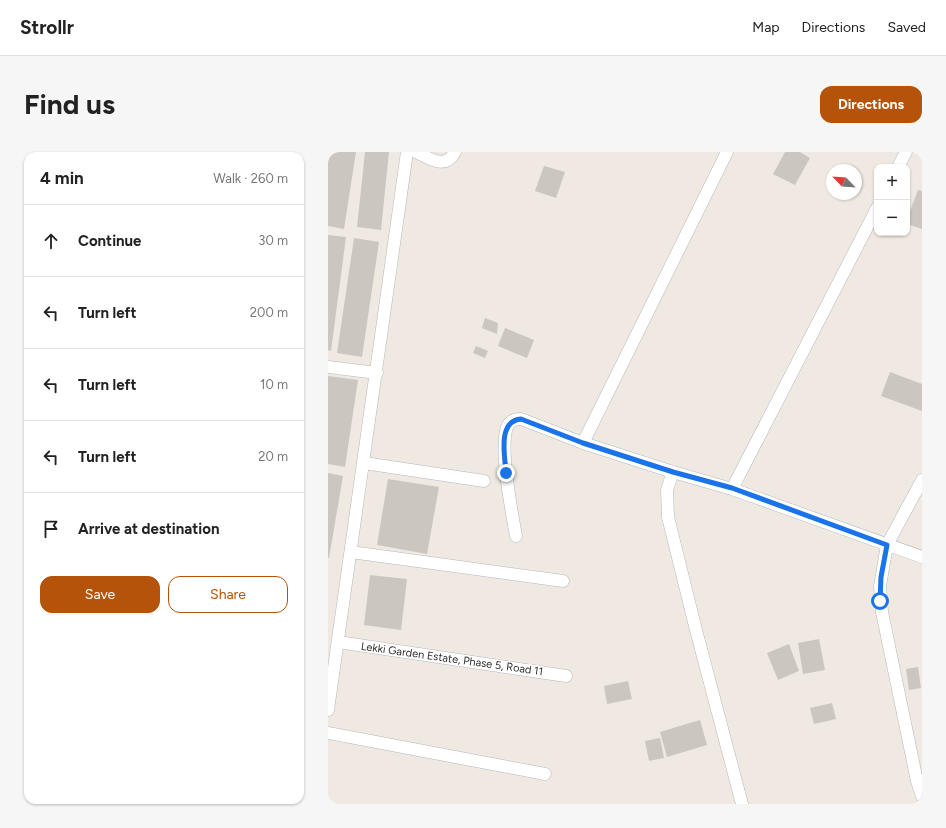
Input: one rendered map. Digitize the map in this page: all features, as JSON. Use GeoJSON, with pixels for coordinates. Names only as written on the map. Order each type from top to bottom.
{"type":"FeatureCollection","features":[{"type":"Feature","properties":{"kind":"street"},"geometry":{"type":"LineString","coordinates":[[328,710],[407,152]]}},
{"type":"Feature","properties":{"kind":"street"},"geometry":{"type":"LineString","coordinates":[[416,152],[437,162],[444,162],[450,160],[455,152]]}},
{"type":"Feature","properties":{"kind":"street"},"geometry":{"type":"LineString","coordinates":[[583,443],[727,152]]}},
{"type":"Feature","properties":{"kind":"street"},"geometry":{"type":"LineString","coordinates":[[900,164],[906,152]]}},
{"type":"Feature","properties":{"kind":"street"},"geometry":{"type":"LineString","coordinates":[[732,488],[874,214]]}},
{"type":"Feature","properties":{"kind":"street"},"geometry":{"type":"LineString","coordinates":[[328,367],[376,373]]}},
{"type":"Feature","properties":{"kind":"street"},"geometry":{"type":"LineString","coordinates":[[516,536],[506,473],[505,435],[508,424],[515,419],[526,420],[583,443],[673,472],[732,488],[922,557]]}},
{"type":"Feature","properties":{"kind":"street"},"geometry":{"type":"LineString","coordinates":[[364,463],[484,481]]}},
{"type":"Feature","properties":{"kind":"street"},"geometry":{"type":"LineString","coordinates":[[673,472],[667,490],[668,517],[742,804]]}},
{"type":"Feature","properties":{"kind":"street"},"geometry":{"type":"LineString","coordinates":[[922,480],[887,545],[881,577],[880,601],[917,781],[922,796]]}},
{"type":"Feature","properties":{"kind":"street"},"geometry":{"type":"LineString","coordinates":[[351,552],[563,582]]}},
{"type":"Feature","properties":{"kind":"street","name":"Lekki Garden Estate, Phase 5, Road 11"},"geometry":{"type":"LineString","coordinates":[[338,642],[566,676]]}},
{"type":"Feature","properties":{"kind":"street"},"geometry":{"type":"LineString","coordinates":[[328,733],[545,774]]}},
{"type":"Feature","properties":{"kind":"building"},"geometry":{"type":"Polygon","coordinates":[[[329,152],[356,152],[344,229],[328,226],[329,152]]]}},
{"type":"Feature","properties":{"kind":"building"},"geometry":{"type":"Polygon","coordinates":[[[365,152],[389,152],[381,230],[357,227],[365,152]]]}},
{"type":"Feature","properties":{"kind":"building"},"geometry":{"type":"Polygon","coordinates":[[[785,152],[800,152],[810,158],[795,185],[773,174],[785,152]]]}},
{"type":"Feature","properties":{"kind":"building"},"geometry":{"type":"Polygon","coordinates":[[[544,166],[565,172],[556,198],[535,191],[544,166]]]}},
{"type":"Feature","properties":{"kind":"building"},"geometry":{"type":"Polygon","coordinates":[[[918,190],[922,191],[922,229],[910,225],[910,211],[918,190]]]}},
{"type":"Feature","properties":{"kind":"building"},"geometry":{"type":"Polygon","coordinates":[[[328,235],[346,237],[331,351],[328,350],[328,235]]]}},
{"type":"Feature","properties":{"kind":"building"},"geometry":{"type":"Polygon","coordinates":[[[354,238],[379,242],[362,357],[337,353],[354,238]]]}},
{"type":"Feature","properties":{"kind":"building"},"geometry":{"type":"Polygon","coordinates":[[[485,318],[498,323],[497,334],[482,328],[485,318]]]}},
{"type":"Feature","properties":{"kind":"building"},"geometry":{"type":"Polygon","coordinates":[[[505,328],[534,340],[527,358],[498,346],[505,328]]]}},
{"type":"Feature","properties":{"kind":"building"},"geometry":{"type":"Polygon","coordinates":[[[476,346],[488,351],[485,358],[473,353],[476,346]]]}},
{"type":"Feature","properties":{"kind":"building"},"geometry":{"type":"Polygon","coordinates":[[[890,372],[922,384],[922,411],[881,396],[890,372]]]}},
{"type":"Feature","properties":{"kind":"building"},"geometry":{"type":"Polygon","coordinates":[[[328,376],[358,380],[345,467],[328,464],[328,376]]]}},
{"type":"Feature","properties":{"kind":"building"},"geometry":{"type":"Polygon","coordinates":[[[328,473],[343,476],[329,558],[328,558],[328,473]]]}},
{"type":"Feature","properties":{"kind":"building"},"geometry":{"type":"Polygon","coordinates":[[[388,479],[439,487],[427,554],[377,545],[388,479]]]}},
{"type":"Feature","properties":{"kind":"building"},"geometry":{"type":"Polygon","coordinates":[[[370,575],[407,579],[401,630],[364,625],[370,575]]]}},
{"type":"Feature","properties":{"kind":"building"},"geometry":{"type":"Polygon","coordinates":[[[819,639],[825,670],[803,674],[798,643],[819,639]]]}},
{"type":"Feature","properties":{"kind":"building"},"geometry":{"type":"Polygon","coordinates":[[[789,644],[799,671],[778,680],[767,653],[789,644]]]}},
{"type":"Feature","properties":{"kind":"building"},"geometry":{"type":"Polygon","coordinates":[[[918,667],[921,688],[909,690],[906,669],[918,667]]]}},
{"type":"Feature","properties":{"kind":"building"},"geometry":{"type":"Polygon","coordinates":[[[628,681],[632,699],[607,704],[604,686],[628,681]]]}},
{"type":"Feature","properties":{"kind":"building"},"geometry":{"type":"Polygon","coordinates":[[[832,703],[836,719],[814,724],[810,708],[832,703]]]}},
{"type":"Feature","properties":{"kind":"building"},"geometry":{"type":"Polygon","coordinates":[[[700,720],[707,745],[667,757],[660,732],[700,720]]]}},
{"type":"Feature","properties":{"kind":"building"},"geometry":{"type":"Polygon","coordinates":[[[660,738],[664,758],[649,761],[645,741],[660,738]]]}},
{"type":"Feature","properties":{"kind":"route"},"geometry":{"type":"LineString","coordinates":[[506,473],[505,435],[508,424],[515,419],[521,419],[583,443],[673,472],[732,488],[887,545],[881,577],[880,601]]}}]}
